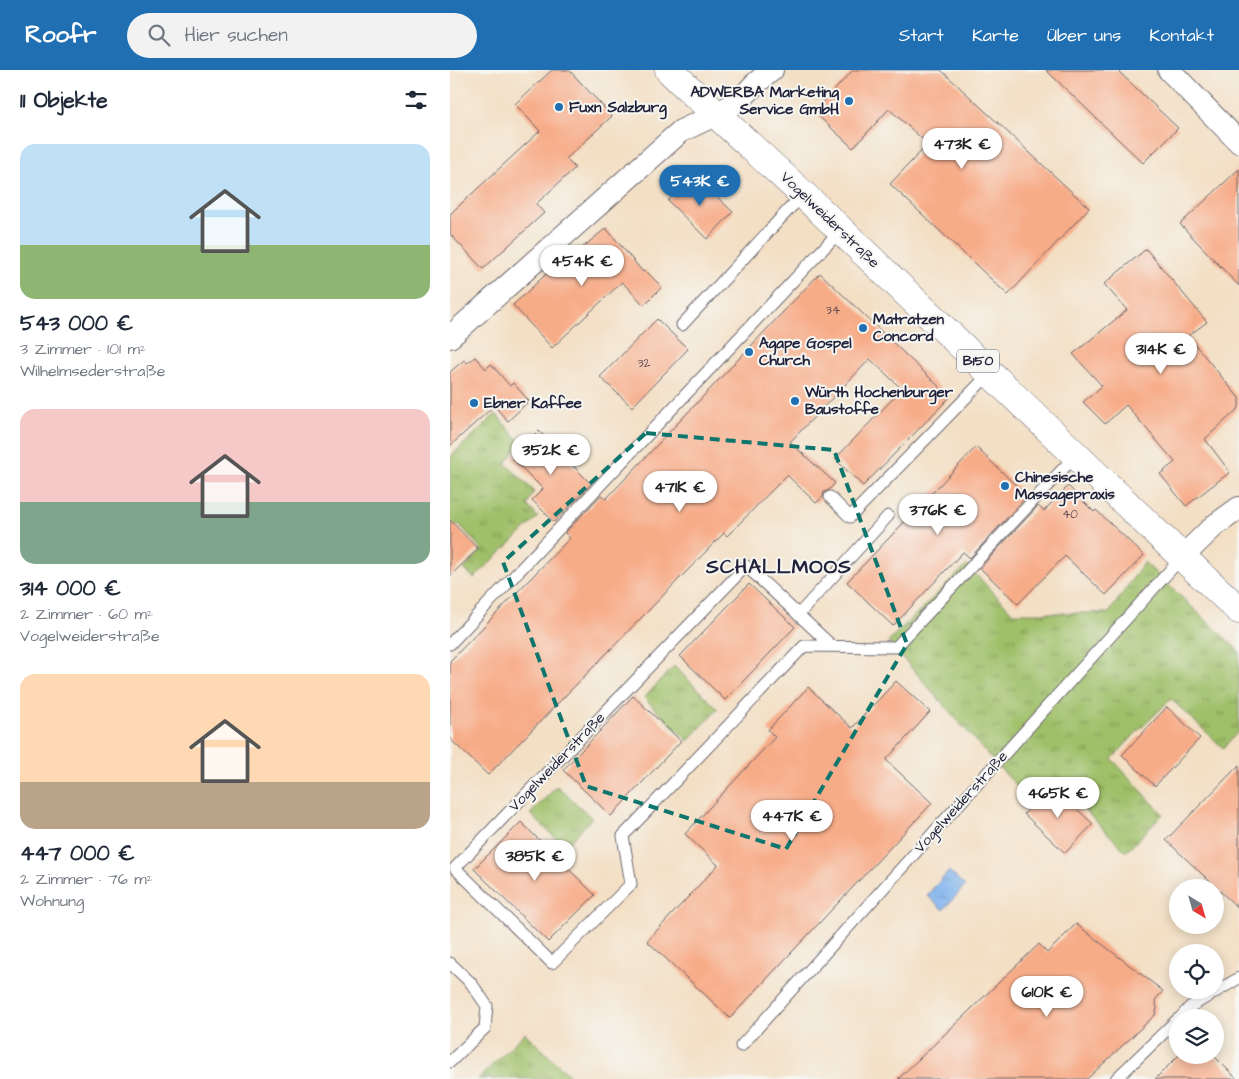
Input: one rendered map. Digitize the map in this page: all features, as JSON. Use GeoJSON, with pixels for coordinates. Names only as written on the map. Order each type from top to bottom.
{"type":"FeatureCollection","features":[{"type":"Feature","properties":{"kind":"main road","name":"Vogelweiderstraße"},"geometry":{"type":"LineString","coordinates":[[669,70],[803,194],[1239,610]]}},
{"type":"Feature","properties":{"kind":"street"},"geometry":{"type":"LineString","coordinates":[[450,337],[681,131],[740,100],[772,70]]}},
{"type":"Feature","properties":{"kind":"street"},"geometry":{"type":"LineString","coordinates":[[1169,70],[1239,142]]}},
{"type":"Feature","properties":{"kind":"street"},"geometry":{"type":"LineString","coordinates":[[1182,557],[1214,526],[1239,508]]}},
{"type":"Feature","properties":{"kind":"lane"},"geometry":{"type":"LineString","coordinates":[[682,325],[803,194]]}},
{"type":"Feature","properties":{"kind":"lane"},"geometry":{"type":"LineString","coordinates":[[450,644],[841,230]]}},
{"type":"Feature","properties":{"kind":"lane"},"geometry":{"type":"LineString","coordinates":[[830,497],[850,517],[990,372]]}},
{"type":"Feature","properties":{"kind":"lane","name":"Vogelweiderstraße"},"geometry":{"type":"LineString","coordinates":[[832,646],[746,566],[455,868],[552,963],[631,884],[624,836],[804,646],[896,647],[1076,455]]}},
{"type":"Feature","properties":{"kind":"lane"},"geometry":{"type":"LineString","coordinates":[[798,614],[888,516]]}},
{"type":"Feature","properties":{"kind":"lane","name":"Vogelweiderstraße"},"geometry":{"type":"LineString","coordinates":[[741,1046],[1182,557]]}},
{"type":"Feature","properties":{"kind":"lane"},"geometry":{"type":"LineString","coordinates":[[450,963],[470,983],[487,1006],[485,1028],[450,1062]]}},
{"type":"Feature","properties":{"kind":"lane"},"geometry":{"type":"LineString","coordinates":[[1188,1009],[1239,978]]}},
{"type":"Feature","properties":{"kind":"lane"},"geometry":{"type":"LineString","coordinates":[[1116,1079],[1169,1027]]}},
{"type":"Feature","properties":{"kind":"highlighted area"},"geometry":{"type":"Polygon","coordinates":[[[646,433],[834,450],[907,644],[786,849],[586,786],[503,562],[646,433]]]}},
{"type":"Feature","properties":{"kind":"green space"},"geometry":{"type":"Polygon","coordinates":[[[496,414],[520,442],[506,464],[534,491],[527,505],[538,517],[474,578],[464,569],[482,550],[459,524],[454,529],[450,524],[450,457],[496,414]]]}},
{"type":"Feature","properties":{"kind":"green space"},"geometry":{"type":"Polygon","coordinates":[[[1144,562],[1239,651],[1239,731],[1223,748],[1171,699],[1135,734],[1112,759],[1163,814],[1126,852],[1054,779],[1030,800],[993,761],[888,641],[967,565],[1013,613],[1109,613],[1144,562]]]}},
{"type":"Feature","properties":{"kind":"green space"},"geometry":{"type":"Polygon","coordinates":[[[674,666],[718,709],[688,741],[644,698],[674,666]]]}},
{"type":"Feature","properties":{"kind":"green space"},"geometry":{"type":"Polygon","coordinates":[[[557,786],[592,818],[565,847],[530,814],[557,786]]]}},
{"type":"Feature","properties":{"kind":"green space"},"geometry":{"type":"Polygon","coordinates":[[[525,1033],[573,1079],[478,1079],[525,1033]]]}},
{"type":"Feature","properties":{"kind":"water"},"geometry":{"type":"Polygon","coordinates":[[[949,871],[965,886],[943,910],[927,895],[949,871]]]}},
{"type":"Feature","properties":{"kind":"building"},"geometry":{"type":"Polygon","coordinates":[[[552,70],[569,70],[612,116],[566,159],[575,168],[536,204],[544,213],[483,269],[450,234],[450,214],[540,131],[515,104],[552,70]]]}},
{"type":"Feature","properties":{"kind":"building"},"geometry":{"type":"Polygon","coordinates":[[[853,70],[941,70],[1089,208],[1008,295],[890,184],[928,144],[889,109],[853,148],[814,112],[853,70]]]}},
{"type":"Feature","properties":{"kind":"building"},"geometry":{"type":"Polygon","coordinates":[[[1046,70],[1117,70],[1178,128],[1143,163],[1046,70]]]}},
{"type":"Feature","properties":{"kind":"building"},"geometry":{"type":"Polygon","coordinates":[[[1239,169],[1239,286],[1180,224],[1239,169]]]}},
{"type":"Feature","properties":{"kind":"building"},"geometry":{"type":"Polygon","coordinates":[[[693,174],[733,212],[707,239],[668,201],[693,174]]]}},
{"type":"Feature","properties":{"kind":"building"},"geometry":{"type":"Polygon","coordinates":[[[606,228],[643,272],[645,270],[662,287],[644,305],[622,282],[552,348],[513,305],[572,250],[575,254],[606,228]]]}},
{"type":"Feature","properties":{"kind":"building"},"geometry":{"type":"Polygon","coordinates":[[[1146,249],[1207,322],[1188,336],[1239,398],[1239,408],[1205,439],[1230,472],[1186,506],[1160,474],[1175,462],[1126,405],[1105,424],[1083,402],[1102,386],[1073,354],[1127,310],[1104,284],[1146,249]]]}},
{"type":"Feature","properties":{"kind":"building"},"geometry":{"type":"Polygon","coordinates":[[[820,273],[950,397],[863,486],[835,459],[902,389],[870,359],[790,442],[835,483],[829,490],[824,492],[823,497],[816,503],[787,475],[727,536],[724,533],[488,775],[450,739],[450,661],[570,538],[565,533],[601,495],[606,499],[820,273]]]}},
{"type":"Feature","properties":{"kind":"building"},"geometry":{"type":"Polygon","coordinates":[[[657,319],[688,349],[632,407],[600,377],[657,319]]]}},
{"type":"Feature","properties":{"kind":"building","name":"Ebner Kaffee"},"geometry":{"type":"Polygon","coordinates":[[[475,357],[486,369],[491,364],[510,386],[513,383],[529,401],[508,421],[494,406],[450,446],[450,372],[464,360],[467,363],[475,357]]]}},
{"type":"Feature","properties":{"kind":"building"},"geometry":{"type":"Polygon","coordinates":[[[539,431],[591,484],[554,522],[532,500],[543,489],[512,458],[539,431]]]}},
{"type":"Feature","properties":{"kind":"building"},"geometry":{"type":"Polygon","coordinates":[[[976,447],[1027,496],[970,558],[963,552],[893,626],[847,582],[976,447]]]}},
{"type":"Feature","properties":{"kind":"building"},"geometry":{"type":"Polygon","coordinates":[[[1068,486],[1094,512],[1096,510],[1144,555],[1106,595],[1065,556],[1018,604],[980,568],[1038,506],[1044,511],[1068,486]]]}},
{"type":"Feature","properties":{"kind":"building"},"geometry":{"type":"Polygon","coordinates":[[[450,520],[478,549],[450,576],[450,520]]]}},
{"type":"Feature","properties":{"kind":"building"},"geometry":{"type":"Polygon","coordinates":[[[749,584],[795,627],[725,700],[680,656],[749,584]]]}},
{"type":"Feature","properties":{"kind":"building"},"geometry":{"type":"Polygon","coordinates":[[[896,681],[930,712],[886,760],[932,803],[730,1018],[647,941],[718,865],[685,834],[775,737],[768,730],[808,687],[852,728],[896,681]]]}},
{"type":"Feature","properties":{"kind":"building"},"geometry":{"type":"Polygon","coordinates":[[[633,696],[681,741],[611,816],[563,770],[633,696]]]}},
{"type":"Feature","properties":{"kind":"building"},"geometry":{"type":"Polygon","coordinates":[[[1167,707],[1200,738],[1155,786],[1122,755],[1167,707]]]}},
{"type":"Feature","properties":{"kind":"building"},"geometry":{"type":"Polygon","coordinates":[[[1239,765],[1239,909],[1224,895],[1224,879],[1207,879],[1166,840],[1239,765]]]}},
{"type":"Feature","properties":{"kind":"building"},"geometry":{"type":"Polygon","coordinates":[[[1051,785],[1093,824],[1065,853],[1024,814],[1051,785]]]}},
{"type":"Feature","properties":{"kind":"building"},"geometry":{"type":"Polygon","coordinates":[[[521,822],[595,895],[548,942],[474,869],[521,822]]]}},
{"type":"Feature","properties":{"kind":"building"},"geometry":{"type":"Polygon","coordinates":[[[1076,924],[1163,991],[1155,1000],[1157,1008],[1155,1015],[1087,1079],[898,1079],[1039,944],[1047,953],[1076,924]]]}},
{"type":"Feature","properties":{"kind":"building"},"geometry":{"type":"Polygon","coordinates":[[[1170,1064],[1222,1064],[1237,1079],[1155,1079],[1170,1064]]]}},
{"type":"Feature","properties":{"kind":"place","name":"ADWERBA Marketing Service GmbH"},"geometry":{"type":"Point","coordinates":[849,101]}},
{"type":"Feature","properties":{"kind":"place","name":"Fuxn Salzburg"},"geometry":{"type":"Point","coordinates":[559,107]}},
{"type":"Feature","properties":{"kind":"place","name":"Matratzen Concord"},"geometry":{"type":"Point","coordinates":[863,328]}},
{"type":"Feature","properties":{"kind":"place","name":"Agape Gospel Church"},"geometry":{"type":"Point","coordinates":[749,352]}},
{"type":"Feature","properties":{"kind":"place","name":"Würth Hochenburger Baustoffe"},"geometry":{"type":"Point","coordinates":[795,401]}},
{"type":"Feature","properties":{"kind":"place","name":"Ebner Kaffee"},"geometry":{"type":"Point","coordinates":[474,403]}},
{"type":"Feature","properties":{"kind":"place","name":"Chinesische Massagepraxis"},"geometry":{"type":"Point","coordinates":[1005,486]}},
{"type":"Feature","properties":{"kind":"district","name":"SCHALLMOOS"},"geometry":{"type":"Point","coordinates":[779,567]}}]}
